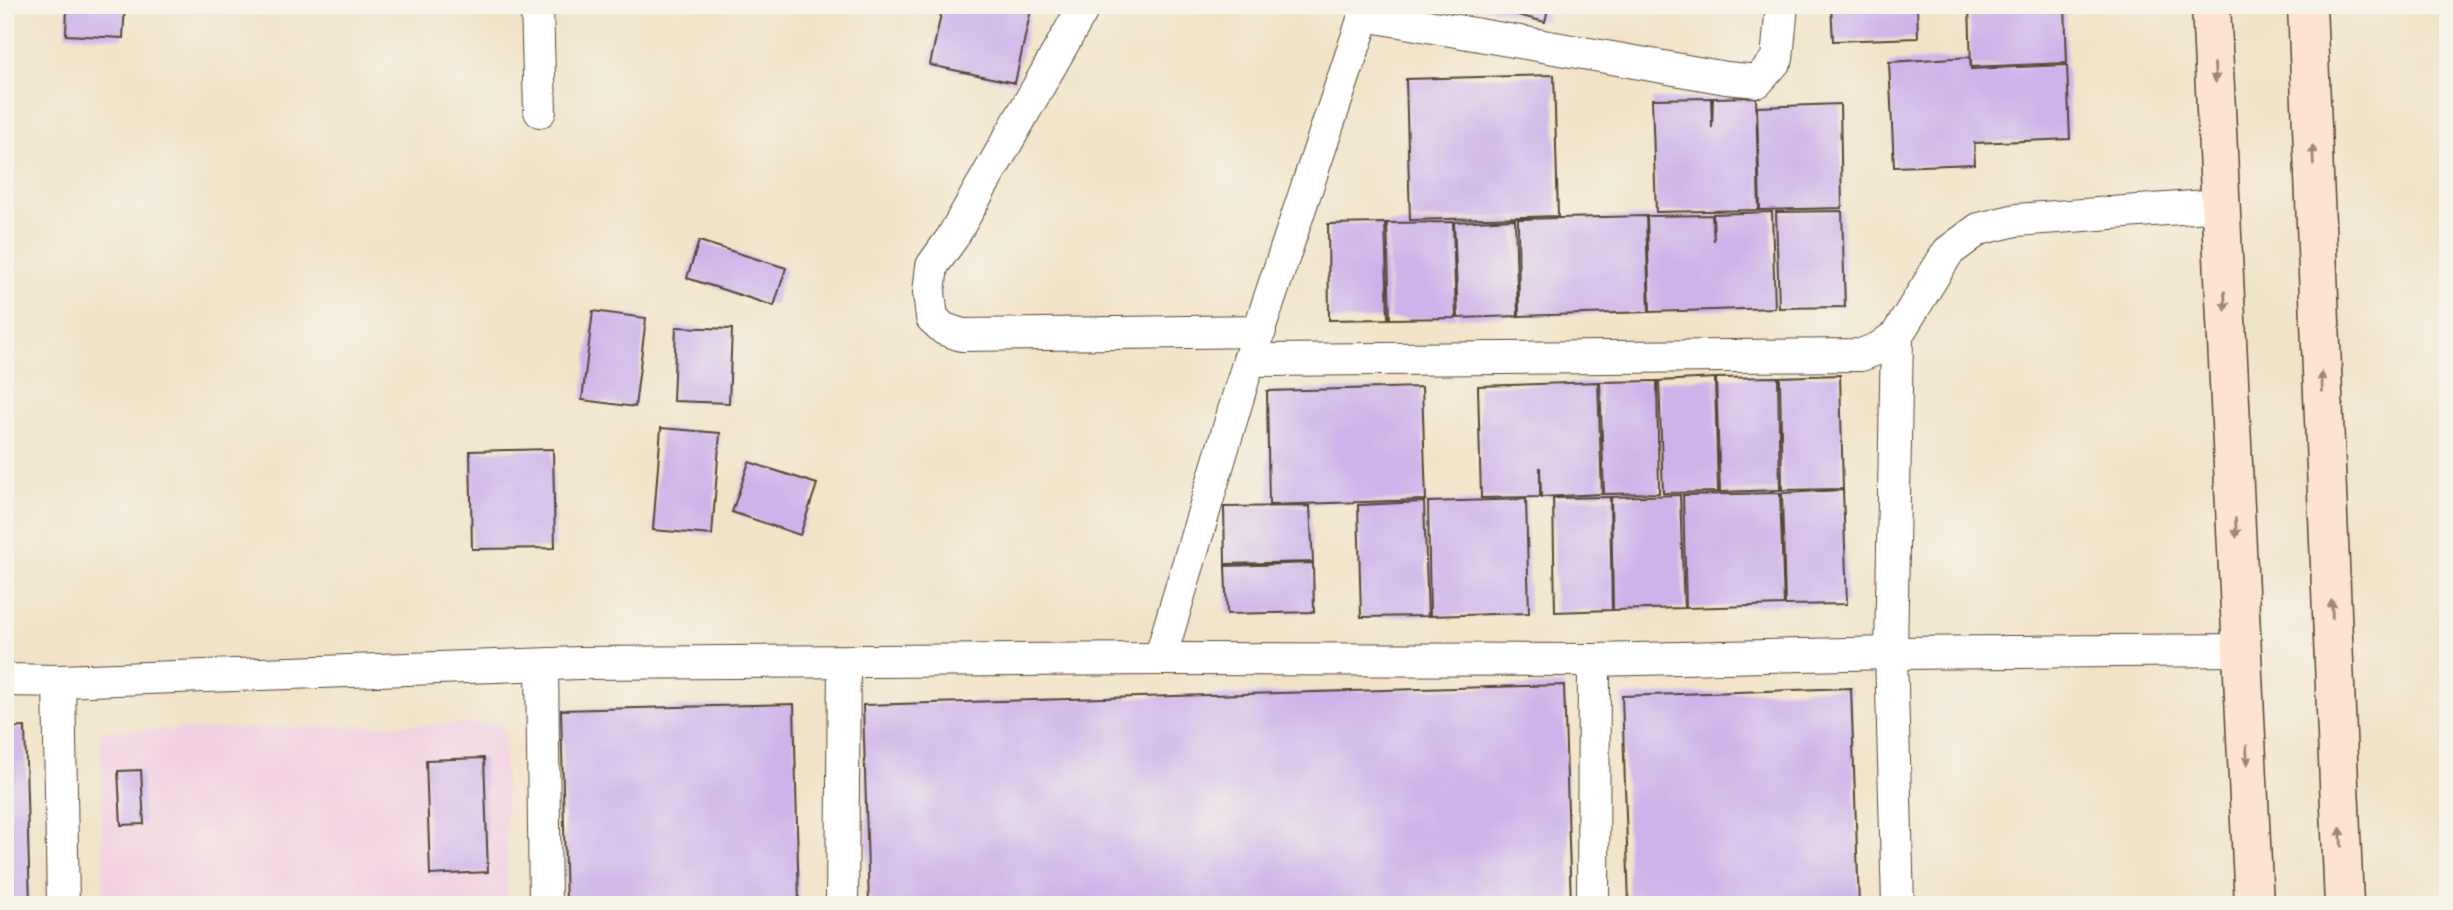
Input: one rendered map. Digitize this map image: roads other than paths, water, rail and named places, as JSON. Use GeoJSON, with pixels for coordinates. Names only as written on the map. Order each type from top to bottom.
{"type":"FeatureCollection","features":[{"type":"Feature","properties":{"kind":"street"},"geometry":{"type":"LineString","coordinates":[[537,5],[540,111]]}},
{"type":"Feature","properties":{"kind":"street"},"geometry":{"type":"LineString","coordinates":[[1085,5],[952,238],[932,266],[929,292],[932,318],[944,329],[962,335],[1260,331]]}},
{"type":"Feature","properties":{"kind":"street"},"geometry":{"type":"LineString","coordinates":[[1160,659],[1249,360],[1367,10],[1726,78],[1758,81],[1777,60],[1782,5]]}},
{"type":"Feature","properties":{"kind":"street"},"geometry":{"type":"LineString","coordinates":[[2211,5],[2255,905]]}},
{"type":"Feature","properties":{"kind":"street"},"geometry":{"type":"LineString","coordinates":[[2307,5],[2344,905]]}},
{"type":"Feature","properties":{"kind":"street"},"geometry":{"type":"LineString","coordinates":[[1249,360],[1861,355],[1880,348],[1897,335],[1948,252],[1979,229],[2016,220],[2221,205]]}},
{"type":"Feature","properties":{"kind":"street"},"geometry":{"type":"LineString","coordinates":[[1897,335],[1891,653],[1898,905]]}},
{"type":"Feature","properties":{"kind":"street"},"geometry":{"type":"LineString","coordinates":[[5,680],[59,681],[542,665],[1160,659],[1594,660],[1891,653],[2242,650]]}},
{"type":"Feature","properties":{"kind":"street"},"geometry":{"type":"LineString","coordinates":[[1593,905],[1594,660]]}},
{"type":"Feature","properties":{"kind":"street"},"geometry":{"type":"LineString","coordinates":[[842,905],[844,662]]}},
{"type":"Feature","properties":{"kind":"street"},"geometry":{"type":"LineString","coordinates":[[542,665],[545,905]]}},
{"type":"Feature","properties":{"kind":"street"},"geometry":{"type":"LineString","coordinates":[[59,681],[63,905]]}}]}
